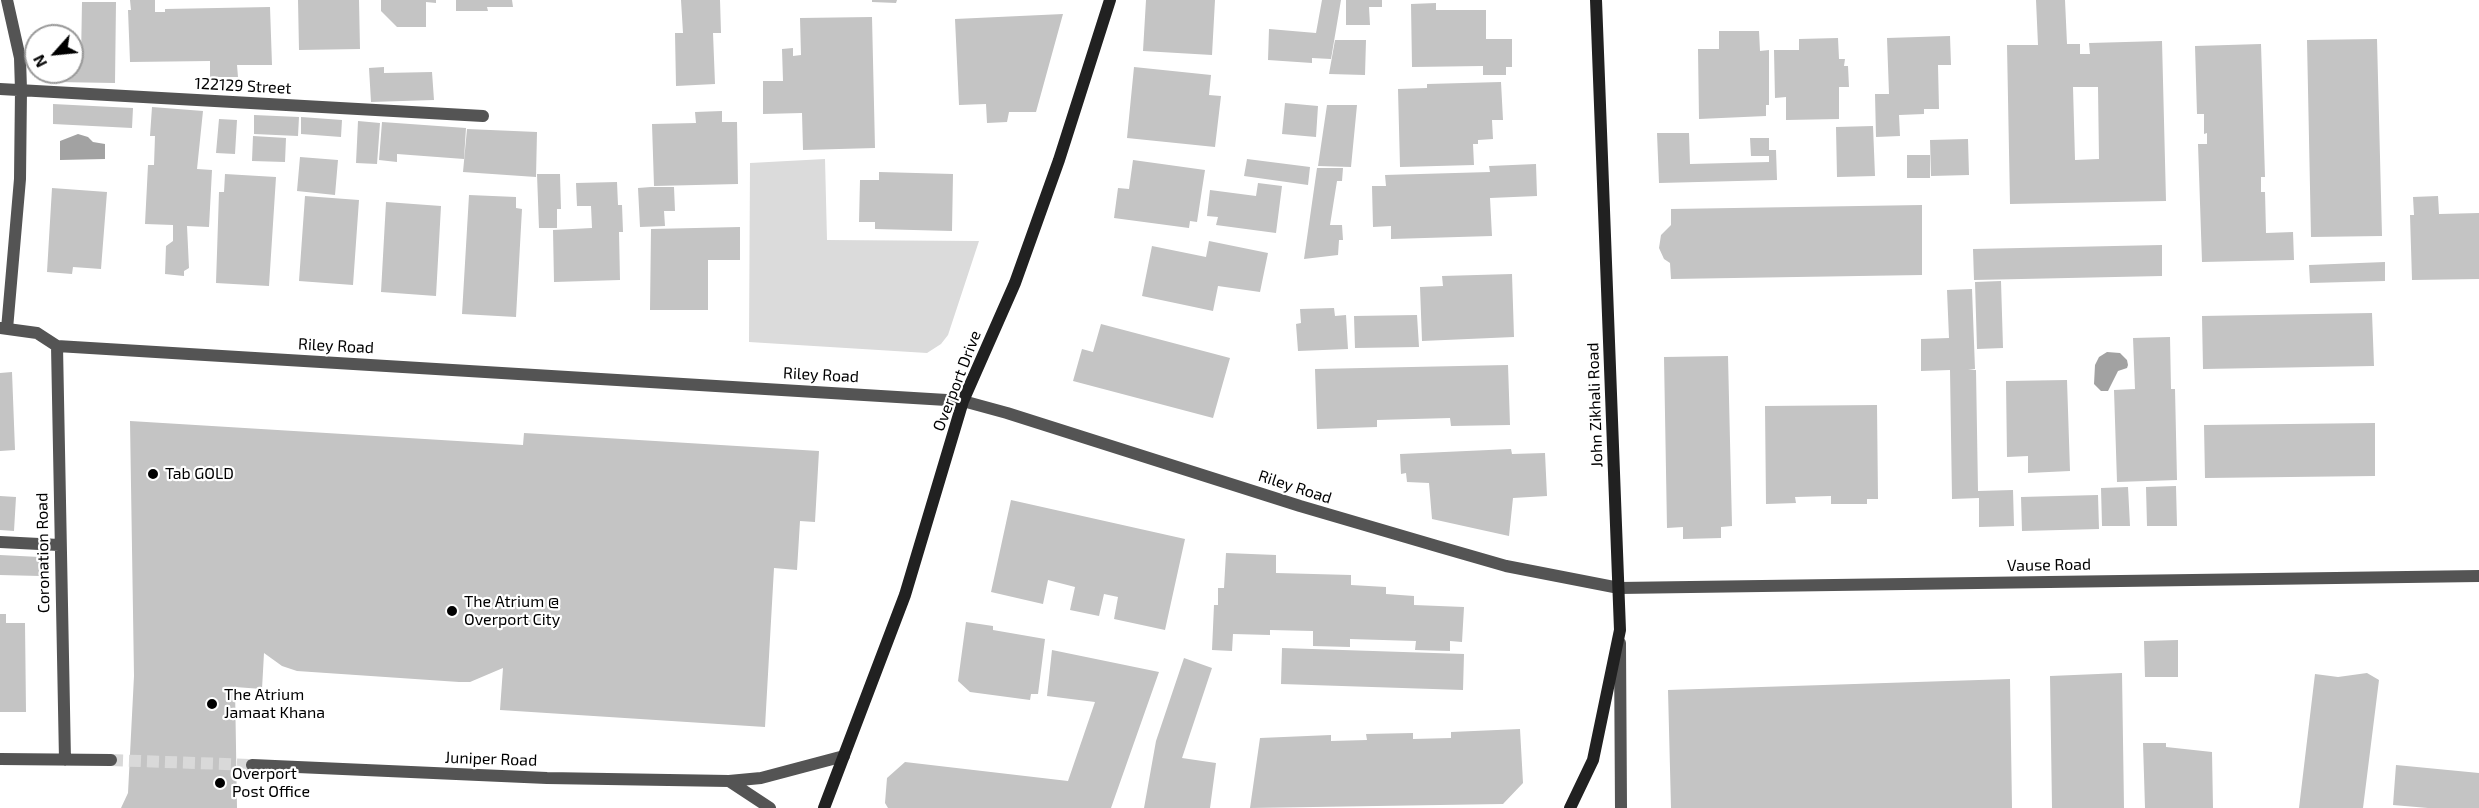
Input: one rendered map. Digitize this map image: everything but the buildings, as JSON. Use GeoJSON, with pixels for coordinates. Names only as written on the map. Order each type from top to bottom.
{"type":"FeatureCollection","features":[{"type":"Feature","properties":{"kind":"main road","name":"Overport Drive"},"geometry":{"type":"LineString","coordinates":[[824,808],[905,595],[963,401],[1014,283],[1059,160],[1110,0]]}},
{"type":"Feature","properties":{"kind":"main road","name":"John Zikhali Road"},"geometry":{"type":"LineString","coordinates":[[1596,0],[1620,630]]}},
{"type":"Feature","properties":{"kind":"main road"},"geometry":{"type":"LineString","coordinates":[[1570,808],[1593,759],[1620,630]]}},
{"type":"Feature","properties":{"kind":"street"},"geometry":{"type":"LineString","coordinates":[[4,329],[20,179],[21,90],[20,58],[7,0]]}},
{"type":"Feature","properties":{"kind":"street","name":"122129 Street"},"geometry":{"type":"LineString","coordinates":[[0,89],[483,116]]}},
{"type":"Feature","properties":{"kind":"street","name":"Riley Road"},"geometry":{"type":"LineString","coordinates":[[4,329],[37,333],[57,346],[963,401],[1006,412],[1300,506],[1506,566],[1619,588]]}},
{"type":"Feature","properties":{"kind":"street","name":"Coronation Road"},"geometry":{"type":"LineString","coordinates":[[57,346],[59,545],[65,760]]}},
{"type":"Feature","properties":{"kind":"street"},"geometry":{"type":"LineString","coordinates":[[0,542],[59,545]]}},
{"type":"Feature","properties":{"kind":"street","name":"Vause Road"},"geometry":{"type":"LineString","coordinates":[[1619,588],[2479,576]]}},
{"type":"Feature","properties":{"kind":"street","name":"John Zikhali Road"},"geometry":{"type":"LineString","coordinates":[[1620,630],[1621,808]]}},
{"type":"Feature","properties":{"kind":"street","name":"Juniper Road"},"geometry":{"type":"LineString","coordinates":[[252,765],[547,778],[729,781],[761,778],[843,756]]}},
{"type":"Feature","properties":{"kind":"street"},"geometry":{"type":"LineString","coordinates":[[0,759],[111,760]]}},
{"type":"Feature","properties":{"kind":"street"},"geometry":{"type":"LineString","coordinates":[[729,781],[770,808]]}},
{"type":"Feature","properties":{"kind":"shaded area"},"geometry":{"type":"Polygon","coordinates":[[[78,134],[88,137],[93,142],[105,144],[105,159],[60,160],[60,141],[78,134]]]}},
{"type":"Feature","properties":{"kind":"shaded area"},"geometry":{"type":"Polygon","coordinates":[[[825,159],[827,240],[979,241],[948,335],[941,344],[927,353],[749,342],[750,163],[825,159]]]}},
{"type":"Feature","properties":{"kind":"shaded area"},"geometry":{"type":"Polygon","coordinates":[[[2107,352],[2120,353],[2127,360],[2128,365],[2127,368],[2118,371],[2108,391],[2101,391],[2094,384],[2095,365],[2099,357],[2107,352]]]}},
{"type":"Feature","properties":{"kind":"tunnel"},"geometry":{"type":"LineString","coordinates":[[111,760],[252,765]]}},
{"type":"Feature","properties":{"kind":"place","name":"Tab GOLD"},"geometry":{"type":"Point","coordinates":[153,474]}},
{"type":"Feature","properties":{"kind":"place","name":"The Atrium @ Overport City"},"geometry":{"type":"Point","coordinates":[452,611]}},
{"type":"Feature","properties":{"kind":"place","name":"The Atrium Jamaat Khana"},"geometry":{"type":"Point","coordinates":[212,704]}},
{"type":"Feature","properties":{"kind":"place","name":"Overport Post Office"},"geometry":{"type":"Point","coordinates":[220,783]}}]}
